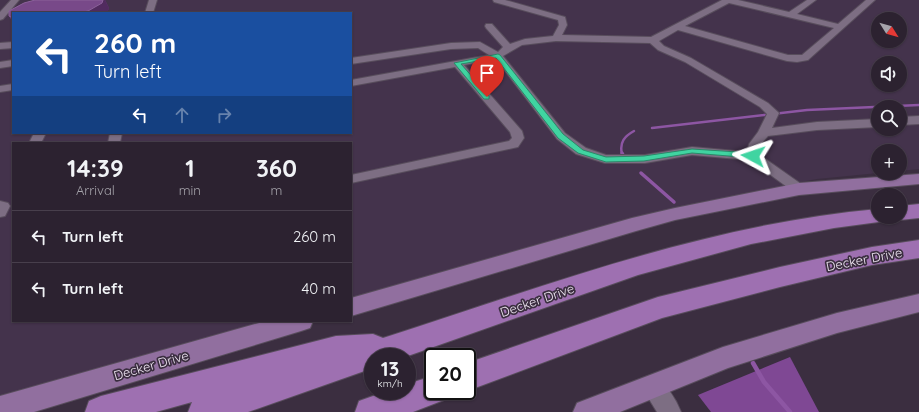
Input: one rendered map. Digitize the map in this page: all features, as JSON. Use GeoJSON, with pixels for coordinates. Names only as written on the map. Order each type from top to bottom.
{"type":"FeatureCollection","features":[{"type":"Feature","properties":{"kind":"highway"},"geometry":{"type":"LineString","coordinates":[[907,212],[919,211]]}},
{"type":"Feature","properties":{"kind":"highway","name":"Decker Drive"},"geometry":{"type":"LineString","coordinates":[[204,412],[633,267],[751,236],[834,220],[871,217]]}},
{"type":"Feature","properties":{"kind":"highway","name":"Decker Drive"},"geometry":{"type":"LineString","coordinates":[[476,374],[658,308],[780,276],[872,256],[919,249]]}},
{"type":"Feature","properties":{"kind":"highway"},"geometry":{"type":"LineString","coordinates":[[101,412],[336,349],[398,346]]}},
{"type":"Feature","properties":{"kind":"highway"},"geometry":{"type":"LineString","coordinates":[[371,412],[424,393]]}},
{"type":"Feature","properties":{"kind":"main road"},"geometry":{"type":"LineString","coordinates":[[352,306],[675,214],[799,189],[919,179]]}},
{"type":"Feature","properties":{"kind":"main road"},"geometry":{"type":"LineString","coordinates":[[587,412],[723,358],[837,323],[919,303]]}},
{"type":"Feature","properties":{"kind":"main road","name":"Decker Drive"},"geometry":{"type":"LineString","coordinates":[[0,409],[298,322]]}},
{"type":"Feature","properties":{"kind":"lane"},"geometry":{"type":"LineString","coordinates":[[0,2],[15,0]]}},
{"type":"Feature","properties":{"kind":"lane"},"geometry":{"type":"LineString","coordinates":[[0,17],[15,0]]}},
{"type":"Feature","properties":{"kind":"lane"},"geometry":{"type":"LineString","coordinates":[[149,12],[153,0]]}},
{"type":"Feature","properties":{"kind":"lane"},"geometry":{"type":"LineString","coordinates":[[497,0],[562,19],[563,25],[556,38]]}},
{"type":"Feature","properties":{"kind":"lane"},"geometry":{"type":"LineString","coordinates":[[352,83],[498,56],[508,47],[526,41],[556,38],[653,40],[728,0],[840,27]]}},
{"type":"Feature","properties":{"kind":"lane"},"geometry":{"type":"LineString","coordinates":[[791,15],[812,0]]}},
{"type":"Feature","properties":{"kind":"lane"},"geometry":{"type":"LineString","coordinates":[[677,27],[797,60],[805,58],[871,0]]}},
{"type":"Feature","properties":{"kind":"lane"},"geometry":{"type":"LineString","coordinates":[[489,26],[508,47]]}},
{"type":"Feature","properties":{"kind":"lane"},"geometry":{"type":"LineString","coordinates":[[653,40],[662,48],[688,60],[764,105],[773,113],[764,133],[755,144],[753,156]]}},
{"type":"Feature","properties":{"kind":"lane"},"geometry":{"type":"LineString","coordinates":[[352,61],[451,46],[480,44],[498,56],[561,136],[580,151],[606,159],[644,159],[692,151],[753,156],[799,189]]}},
{"type":"Feature","properties":{"kind":"lane"},"geometry":{"type":"LineString","coordinates":[[0,46],[12,45]]}},
{"type":"Feature","properties":{"kind":"lane"},"geometry":{"type":"LineString","coordinates":[[0,65],[12,63]]}},
{"type":"Feature","properties":{"kind":"lane"},"geometry":{"type":"LineString","coordinates":[[352,179],[513,144],[518,138],[516,131],[457,63]]}},
{"type":"Feature","properties":{"kind":"lane"},"geometry":{"type":"LineString","coordinates":[[0,80],[12,78]]}},
{"type":"Feature","properties":{"kind":"lane"},"geometry":{"type":"LineString","coordinates":[[0,89],[12,87]]}},
{"type":"Feature","properties":{"kind":"lane"},"geometry":{"type":"LineString","coordinates":[[907,121],[919,120]]}},
{"type":"Feature","properties":{"kind":"lane"},"geometry":{"type":"LineString","coordinates":[[764,133],[817,126],[871,122]]}},
{"type":"Feature","properties":{"kind":"lane"},"geometry":{"type":"LineString","coordinates":[[0,206],[3,206],[0,212]]}},
{"type":"Feature","properties":{"kind":"lane"},"geometry":{"type":"LineString","coordinates":[[652,386],[670,412]]}},
{"type":"Feature","properties":{"kind":"shaded area"},"geometry":{"type":"Polygon","coordinates":[[[0,0],[919,0],[919,169],[907,170],[907,144],[871,144],[871,174],[817,179],[780,186],[775,190],[717,199],[660,212],[599,227],[352,299],[352,142],[12,142],[12,322],[272,322],[0,401],[0,0]]]}},
{"type":"Feature","properties":{"kind":"shaded area"},"geometry":{"type":"Polygon","coordinates":[[[790,357],[819,412],[711,412],[698,395],[790,357]]]}},
{"type":"Feature","properties":{"kind":"building"},"geometry":{"type":"Polygon","coordinates":[[[35,0],[103,0],[102,3],[84,12],[12,12],[12,18],[9,16],[9,11],[24,3],[35,0]]]}},
{"type":"Feature","properties":{"kind":"waterway"},"geometry":{"type":"LineString","coordinates":[[652,128],[807,110],[919,105]]}},
{"type":"Feature","properties":{"kind":"waterway"},"geometry":{"type":"LineString","coordinates":[[622,154],[622,143],[628,135],[634,131]]}},
{"type":"Feature","properties":{"kind":"waterway"},"geometry":{"type":"LineString","coordinates":[[641,173],[674,202]]}},
{"type":"Feature","properties":{"kind":"waterway"},"geometry":{"type":"LineString","coordinates":[[753,363],[764,382],[790,412]]}},
{"type":"Feature","properties":{"kind":"route"},"geometry":{"type":"LineString","coordinates":[[487,97],[457,63],[498,56],[561,136],[580,151],[606,159],[644,159],[692,151],[753,156]]}}]}
